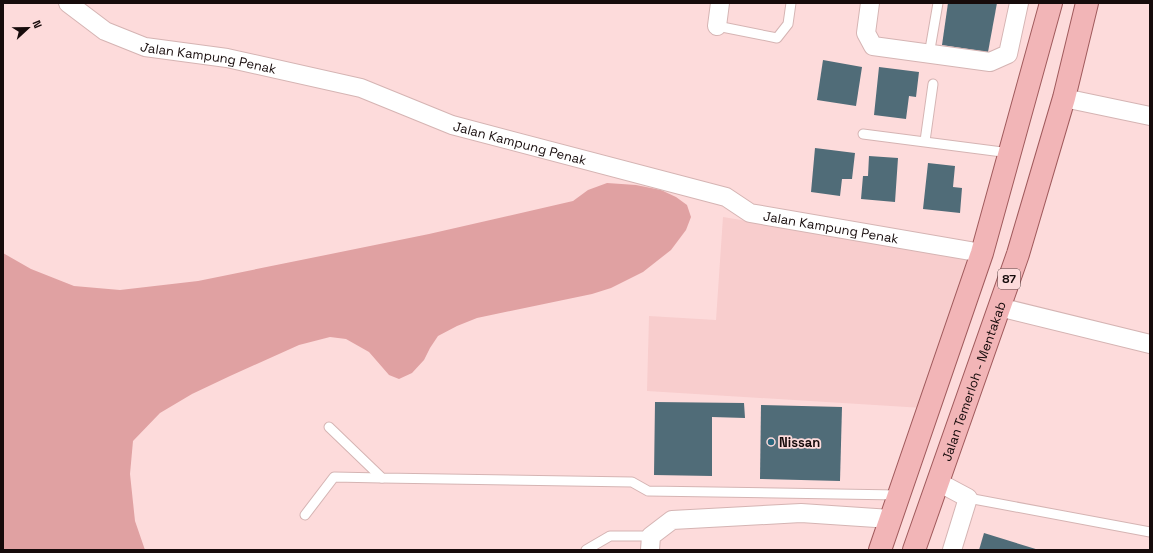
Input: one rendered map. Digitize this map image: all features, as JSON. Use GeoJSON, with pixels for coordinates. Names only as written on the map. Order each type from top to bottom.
{"type":"FeatureCollection","features":[{"type":"Feature","properties":{"kind":"main road"},"geometry":{"type":"LineString","coordinates":[[880,550],[982,253],[1052,3]]}},
{"type":"Feature","properties":{"kind":"main road","name":"Jalan Temerloh - Mentakab"},"geometry":{"type":"LineString","coordinates":[[914,550],[1018,254],[1064,98],[1087,3]]}},
{"type":"Feature","properties":{"kind":"street","name":"Jalan Kampung Penak"},"geometry":{"type":"LineString","coordinates":[[68,3],[105,31],[145,47],[227,58],[361,88],[452,125],[726,197],[750,213],[982,253]]}},
{"type":"Feature","properties":{"kind":"street"},"geometry":{"type":"LineString","coordinates":[[717,26],[720,3]]}},
{"type":"Feature","properties":{"kind":"street"},"geometry":{"type":"LineString","coordinates":[[870,3],[866,33],[873,46],[929,55],[990,62],[1008,54],[1019,3]]}},
{"type":"Feature","properties":{"kind":"street"},"geometry":{"type":"LineString","coordinates":[[1064,98],[1150,116]]}},
{"type":"Feature","properties":{"kind":"street"},"geometry":{"type":"LineString","coordinates":[[999,307],[1150,344]]}},
{"type":"Feature","properties":{"kind":"street"},"geometry":{"type":"LineString","coordinates":[[938,482],[968,498],[952,550]]}},
{"type":"Feature","properties":{"kind":"street"},"geometry":{"type":"LineString","coordinates":[[650,543],[672,520],[801,513],[891,520]]}},
{"type":"Feature","properties":{"kind":"lane"},"geometry":{"type":"LineString","coordinates":[[717,26],[777,38],[788,24],[791,3]]}},
{"type":"Feature","properties":{"kind":"lane"},"geometry":{"type":"LineString","coordinates":[[929,55],[938,3]]}},
{"type":"Feature","properties":{"kind":"lane"},"geometry":{"type":"LineString","coordinates":[[925,142],[933,84]]}},
{"type":"Feature","properties":{"kind":"lane"},"geometry":{"type":"LineString","coordinates":[[863,134],[1010,153]]}},
{"type":"Feature","properties":{"kind":"lane"},"geometry":{"type":"LineString","coordinates":[[329,427],[382,478]]}},
{"type":"Feature","properties":{"kind":"lane"},"geometry":{"type":"LineString","coordinates":[[305,515],[334,477],[632,482],[648,491],[899,496]]}},
{"type":"Feature","properties":{"kind":"lane"},"geometry":{"type":"LineString","coordinates":[[968,498],[1150,532]]}},
{"type":"Feature","properties":{"kind":"lane"},"geometry":{"type":"LineString","coordinates":[[586,550],[610,536],[650,543]]}},
{"type":"Feature","properties":{"kind":"shaded area"},"geometry":{"type":"Polygon","coordinates":[[[607,183],[636,185],[661,190],[676,197],[687,205],[691,217],[686,230],[671,250],[643,272],[611,288],[592,294],[477,318],[457,326],[438,336],[424,360],[412,373],[399,379],[389,375],[369,352],[346,339],[330,337],[299,345],[192,394],[160,413],[133,441],[130,474],[135,521],[145,550],[3,550],[3,253],[31,269],[74,286],[120,290],[198,281],[429,234],[573,201],[588,190],[607,183]]]}},
{"type":"Feature","properties":{"kind":"shaded area"},"geometry":{"type":"Polygon","coordinates":[[[723,217],[971,258],[923,408],[647,391],[649,316],[716,320],[723,217]]]}},
{"type":"Feature","properties":{"kind":"building"},"geometry":{"type":"Polygon","coordinates":[[[948,3],[997,3],[988,52],[942,45],[948,3]]]}},
{"type":"Feature","properties":{"kind":"building"},"geometry":{"type":"Polygon","coordinates":[[[823,60],[862,67],[856,106],[817,100],[823,60]]]}},
{"type":"Feature","properties":{"kind":"building"},"geometry":{"type":"Polygon","coordinates":[[[879,67],[919,72],[916,97],[909,96],[906,119],[874,115],[879,67]]]}},
{"type":"Feature","properties":{"kind":"building"},"geometry":{"type":"Polygon","coordinates":[[[815,148],[855,153],[852,179],[842,179],[840,196],[811,192],[815,148]]]}},
{"type":"Feature","properties":{"kind":"building"},"geometry":{"type":"Polygon","coordinates":[[[869,156],[898,158],[895,202],[861,199],[863,176],[868,176],[869,156]]]}},
{"type":"Feature","properties":{"kind":"building"},"geometry":{"type":"Polygon","coordinates":[[[928,163],[955,166],[953,187],[962,188],[960,213],[923,209],[928,163]]]}},
{"type":"Feature","properties":{"kind":"building"},"geometry":{"type":"Polygon","coordinates":[[[655,402],[744,403],[745,418],[712,417],[712,476],[654,475],[655,402]]]}},
{"type":"Feature","properties":{"kind":"building"},"geometry":{"type":"Polygon","coordinates":[[[761,405],[842,407],[840,481],[760,479],[761,405]]]}},
{"type":"Feature","properties":{"kind":"building"},"geometry":{"type":"Polygon","coordinates":[[[984,533],[1039,550],[979,550],[984,533]]]}},
{"type":"Feature","properties":{"kind":"place","name":"Nissan"},"geometry":{"type":"Point","coordinates":[771,442]}}]}
